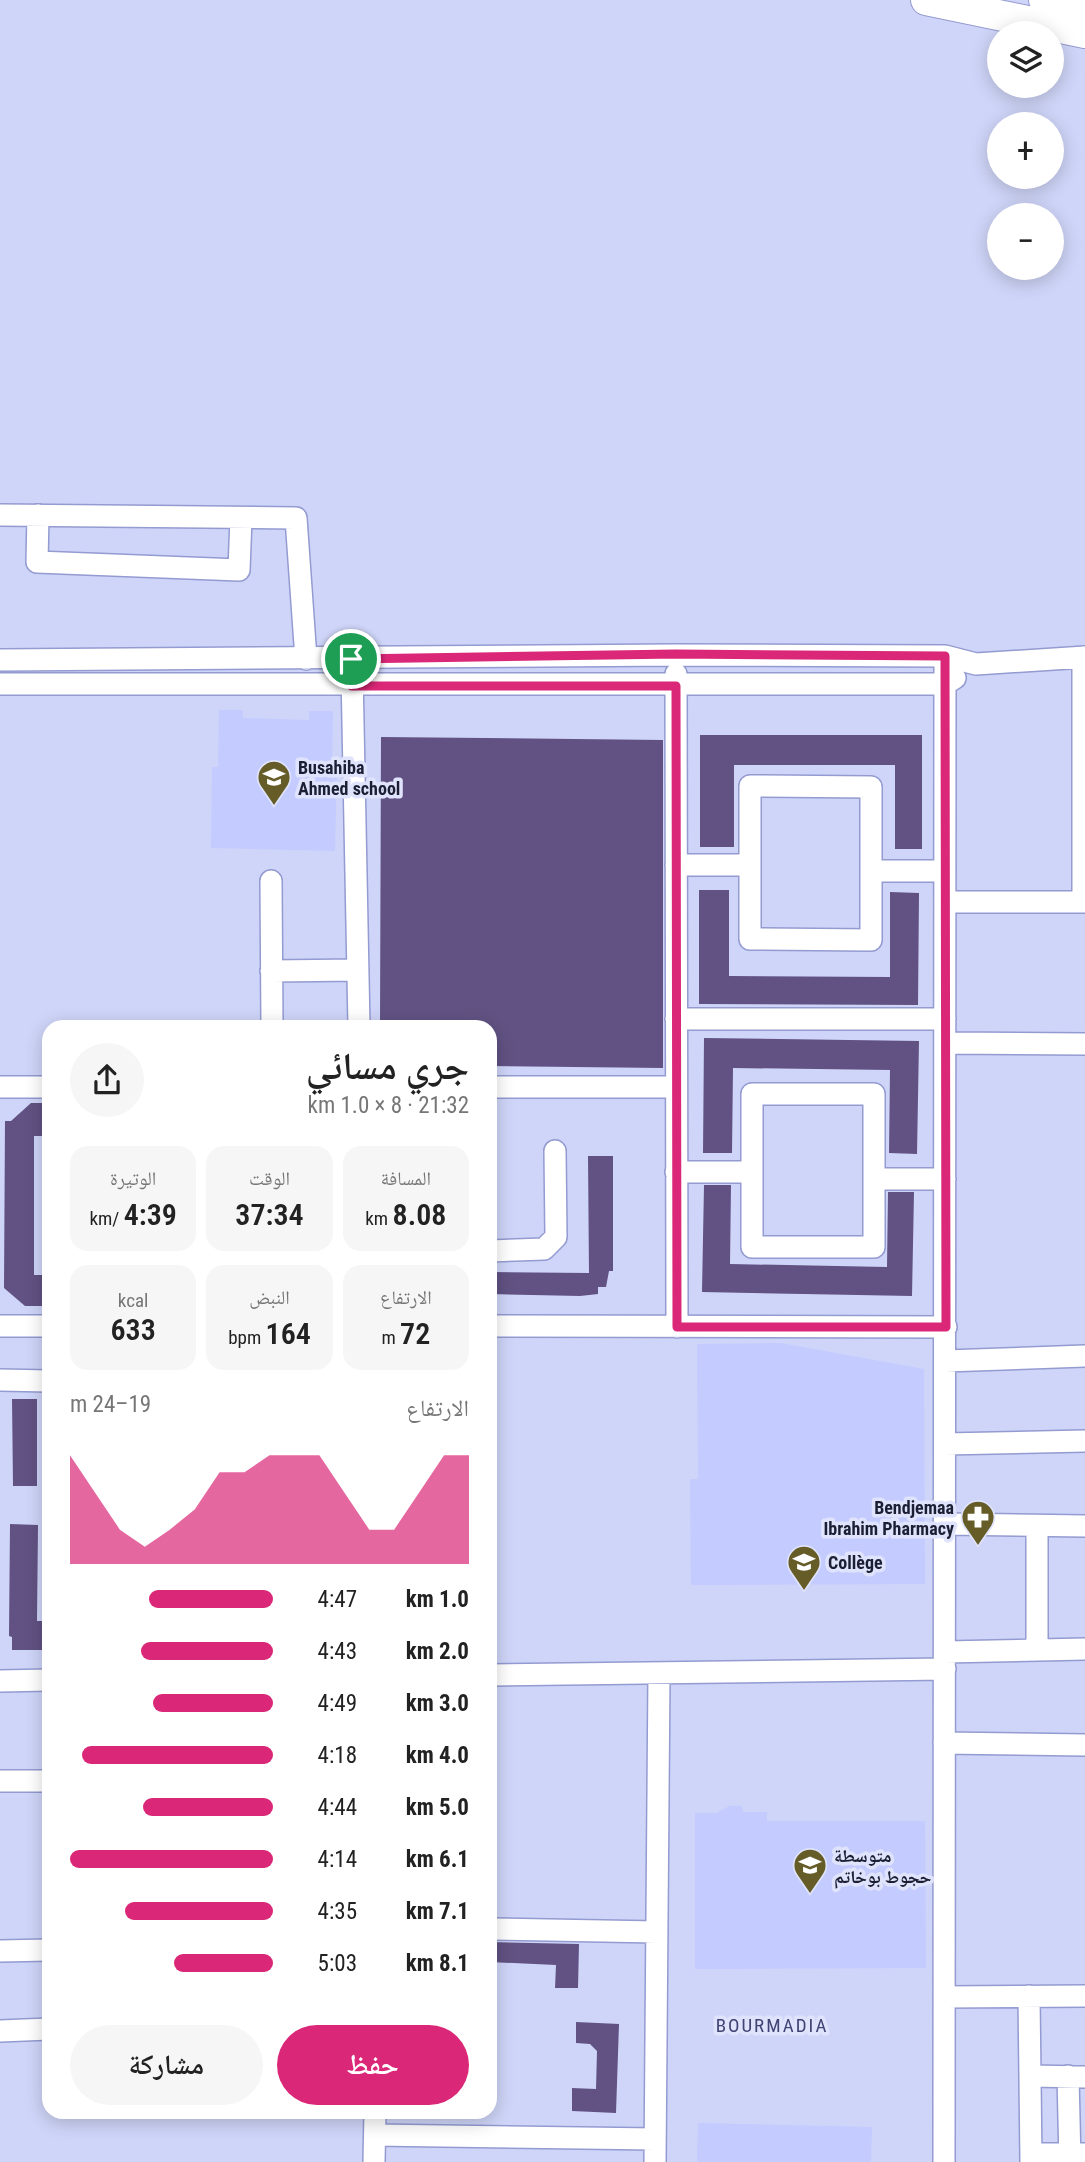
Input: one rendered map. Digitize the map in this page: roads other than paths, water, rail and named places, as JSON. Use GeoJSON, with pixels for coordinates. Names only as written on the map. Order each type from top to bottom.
{"type":"FeatureCollection","features":[{"type":"Feature","properties":{"kind":"highway"},"geometry":{"type":"LineString","coordinates":[[926,0],[1085,33]]}},
{"type":"Feature","properties":{"kind":"highway"},"geometry":{"type":"LineString","coordinates":[[1044,0],[1085,9]]}},
{"type":"Feature","properties":{"kind":"street"},"geometry":{"type":"LineString","coordinates":[[0,515],[296,518],[306,659]]}},
{"type":"Feature","properties":{"kind":"street"},"geometry":{"type":"LineString","coordinates":[[38,515],[37,562],[239,570],[241,518]]}},
{"type":"Feature","properties":{"kind":"street"},"geometry":{"type":"LineString","coordinates":[[0,660],[351,659],[676,654],[945,656],[976,664],[1084,657],[1084,902],[945,902]]}},
{"type":"Feature","properties":{"kind":"street"},"geometry":{"type":"LineString","coordinates":[[676,654],[677,1327]]}},
{"type":"Feature","properties":{"kind":"street"},"geometry":{"type":"LineString","coordinates":[[944,2162],[945,656]]}},
{"type":"Feature","properties":{"kind":"street"},"geometry":{"type":"LineString","coordinates":[[351,659],[359,1020]]}},
{"type":"Feature","properties":{"kind":"street"},"geometry":{"type":"LineString","coordinates":[[0,684],[945,684],[976,664]]}},
{"type":"Feature","properties":{"kind":"street"},"geometry":{"type":"LineString","coordinates":[[750,786],[871,786],[871,940],[750,939],[750,865],[750,786]]}},
{"type":"Feature","properties":{"kind":"street"},"geometry":{"type":"LineString","coordinates":[[676,864],[750,865]]}},
{"type":"Feature","properties":{"kind":"street"},"geometry":{"type":"LineString","coordinates":[[871,871],[945,872]]}},
{"type":"Feature","properties":{"kind":"street"},"geometry":{"type":"LineString","coordinates":[[271,881],[272,1020]]}},
{"type":"Feature","properties":{"kind":"street"},"geometry":{"type":"LineString","coordinates":[[271,971],[358,970]]}},
{"type":"Feature","properties":{"kind":"street"},"geometry":{"type":"LineString","coordinates":[[676,1019],[945,1019]]}},
{"type":"Feature","properties":{"kind":"street"},"geometry":{"type":"LineString","coordinates":[[945,1044],[1085,1044]]}},
{"type":"Feature","properties":{"kind":"street"},"geometry":{"type":"LineString","coordinates":[[0,1087],[42,1087]]}},
{"type":"Feature","properties":{"kind":"street"},"geometry":{"type":"LineString","coordinates":[[497,1087],[676,1087]]}},
{"type":"Feature","properties":{"kind":"street"},"geometry":{"type":"LineString","coordinates":[[752,1094],[874,1094],[874,1247],[752,1247],[752,1172],[752,1094]]}},
{"type":"Feature","properties":{"kind":"street"},"geometry":{"type":"LineString","coordinates":[[497,1251],[544,1249],[556,1237],[555,1151]]}},
{"type":"Feature","properties":{"kind":"street"},"geometry":{"type":"LineString","coordinates":[[676,1172],[752,1172]]}},
{"type":"Feature","properties":{"kind":"street"},"geometry":{"type":"LineString","coordinates":[[874,1179],[945,1179]]}},
{"type":"Feature","properties":{"kind":"street"},"geometry":{"type":"LineString","coordinates":[[0,1326],[42,1326]]}},
{"type":"Feature","properties":{"kind":"street"},"geometry":{"type":"LineString","coordinates":[[497,1326],[946,1327]]}},
{"type":"Feature","properties":{"kind":"street"},"geometry":{"type":"LineString","coordinates":[[945,1361],[1085,1356]]}},
{"type":"Feature","properties":{"kind":"street"},"geometry":{"type":"LineString","coordinates":[[0,1380],[42,1381]]}},
{"type":"Feature","properties":{"kind":"street"},"geometry":{"type":"LineString","coordinates":[[944,1444],[1085,1441]]}},
{"type":"Feature","properties":{"kind":"street"},"geometry":{"type":"LineString","coordinates":[[945,1524],[1085,1526]]}},
{"type":"Feature","properties":{"kind":"street"},"geometry":{"type":"LineString","coordinates":[[1037,1526],[1037,1650]]}},
{"type":"Feature","properties":{"kind":"street"},"geometry":{"type":"LineString","coordinates":[[497,1675],[659,1673],[945,1660],[1037,1650],[1085,1649]]}},
{"type":"Feature","properties":{"kind":"street"},"geometry":{"type":"LineString","coordinates":[[655,2162],[659,1673]]}},
{"type":"Feature","properties":{"kind":"street"},"geometry":{"type":"LineString","coordinates":[[0,1681],[42,1680]]}},
{"type":"Feature","properties":{"kind":"street"},"geometry":{"type":"LineString","coordinates":[[944,1743],[1085,1745]]}},
{"type":"Feature","properties":{"kind":"street"},"geometry":{"type":"LineString","coordinates":[[0,1782],[42,1781]]}},
{"type":"Feature","properties":{"kind":"street"},"geometry":{"type":"LineString","coordinates":[[497,1929],[657,1932]]}},
{"type":"Feature","properties":{"kind":"street"},"geometry":{"type":"LineString","coordinates":[[0,1951],[42,1950]]}},
{"type":"Feature","properties":{"kind":"street"},"geometry":{"type":"LineString","coordinates":[[1029,1996],[1031,2158],[1075,2157],[1077,2077],[1030,2076]]}},
{"type":"Feature","properties":{"kind":"street"},"geometry":{"type":"LineString","coordinates":[[944,1997],[1085,1996]]}},
{"type":"Feature","properties":{"kind":"street"},"geometry":{"type":"LineString","coordinates":[[0,2031],[42,2029]]}},
{"type":"Feature","properties":{"kind":"street"},"geometry":{"type":"LineString","coordinates":[[374,2162],[375,2119]]}},
{"type":"Feature","properties":{"kind":"street"},"geometry":{"type":"LineString","coordinates":[[375,2135],[655,2140]]}},
{"type":"Feature","properties":{"kind":"place","name":"Busahiba Ahmed school"},"geometry":{"type":"Point","coordinates":[274,807]}},
{"type":"Feature","properties":{"kind":"place","name":"Bendjemaa Ibrahim Pharmacy"},"geometry":{"type":"Point","coordinates":[978,1547]}},
{"type":"Feature","properties":{"kind":"place","name":"Collège"},"geometry":{"type":"Point","coordinates":[804,1592]}},
{"type":"Feature","properties":{"kind":"place","name":"متوسطة حجوط بوخاتم"},"geometry":{"type":"Point","coordinates":[810,1895]}},
{"type":"Feature","properties":{"kind":"district","name":"BOURMADIA"},"geometry":{"type":"Point","coordinates":[772,2025]}}]}
